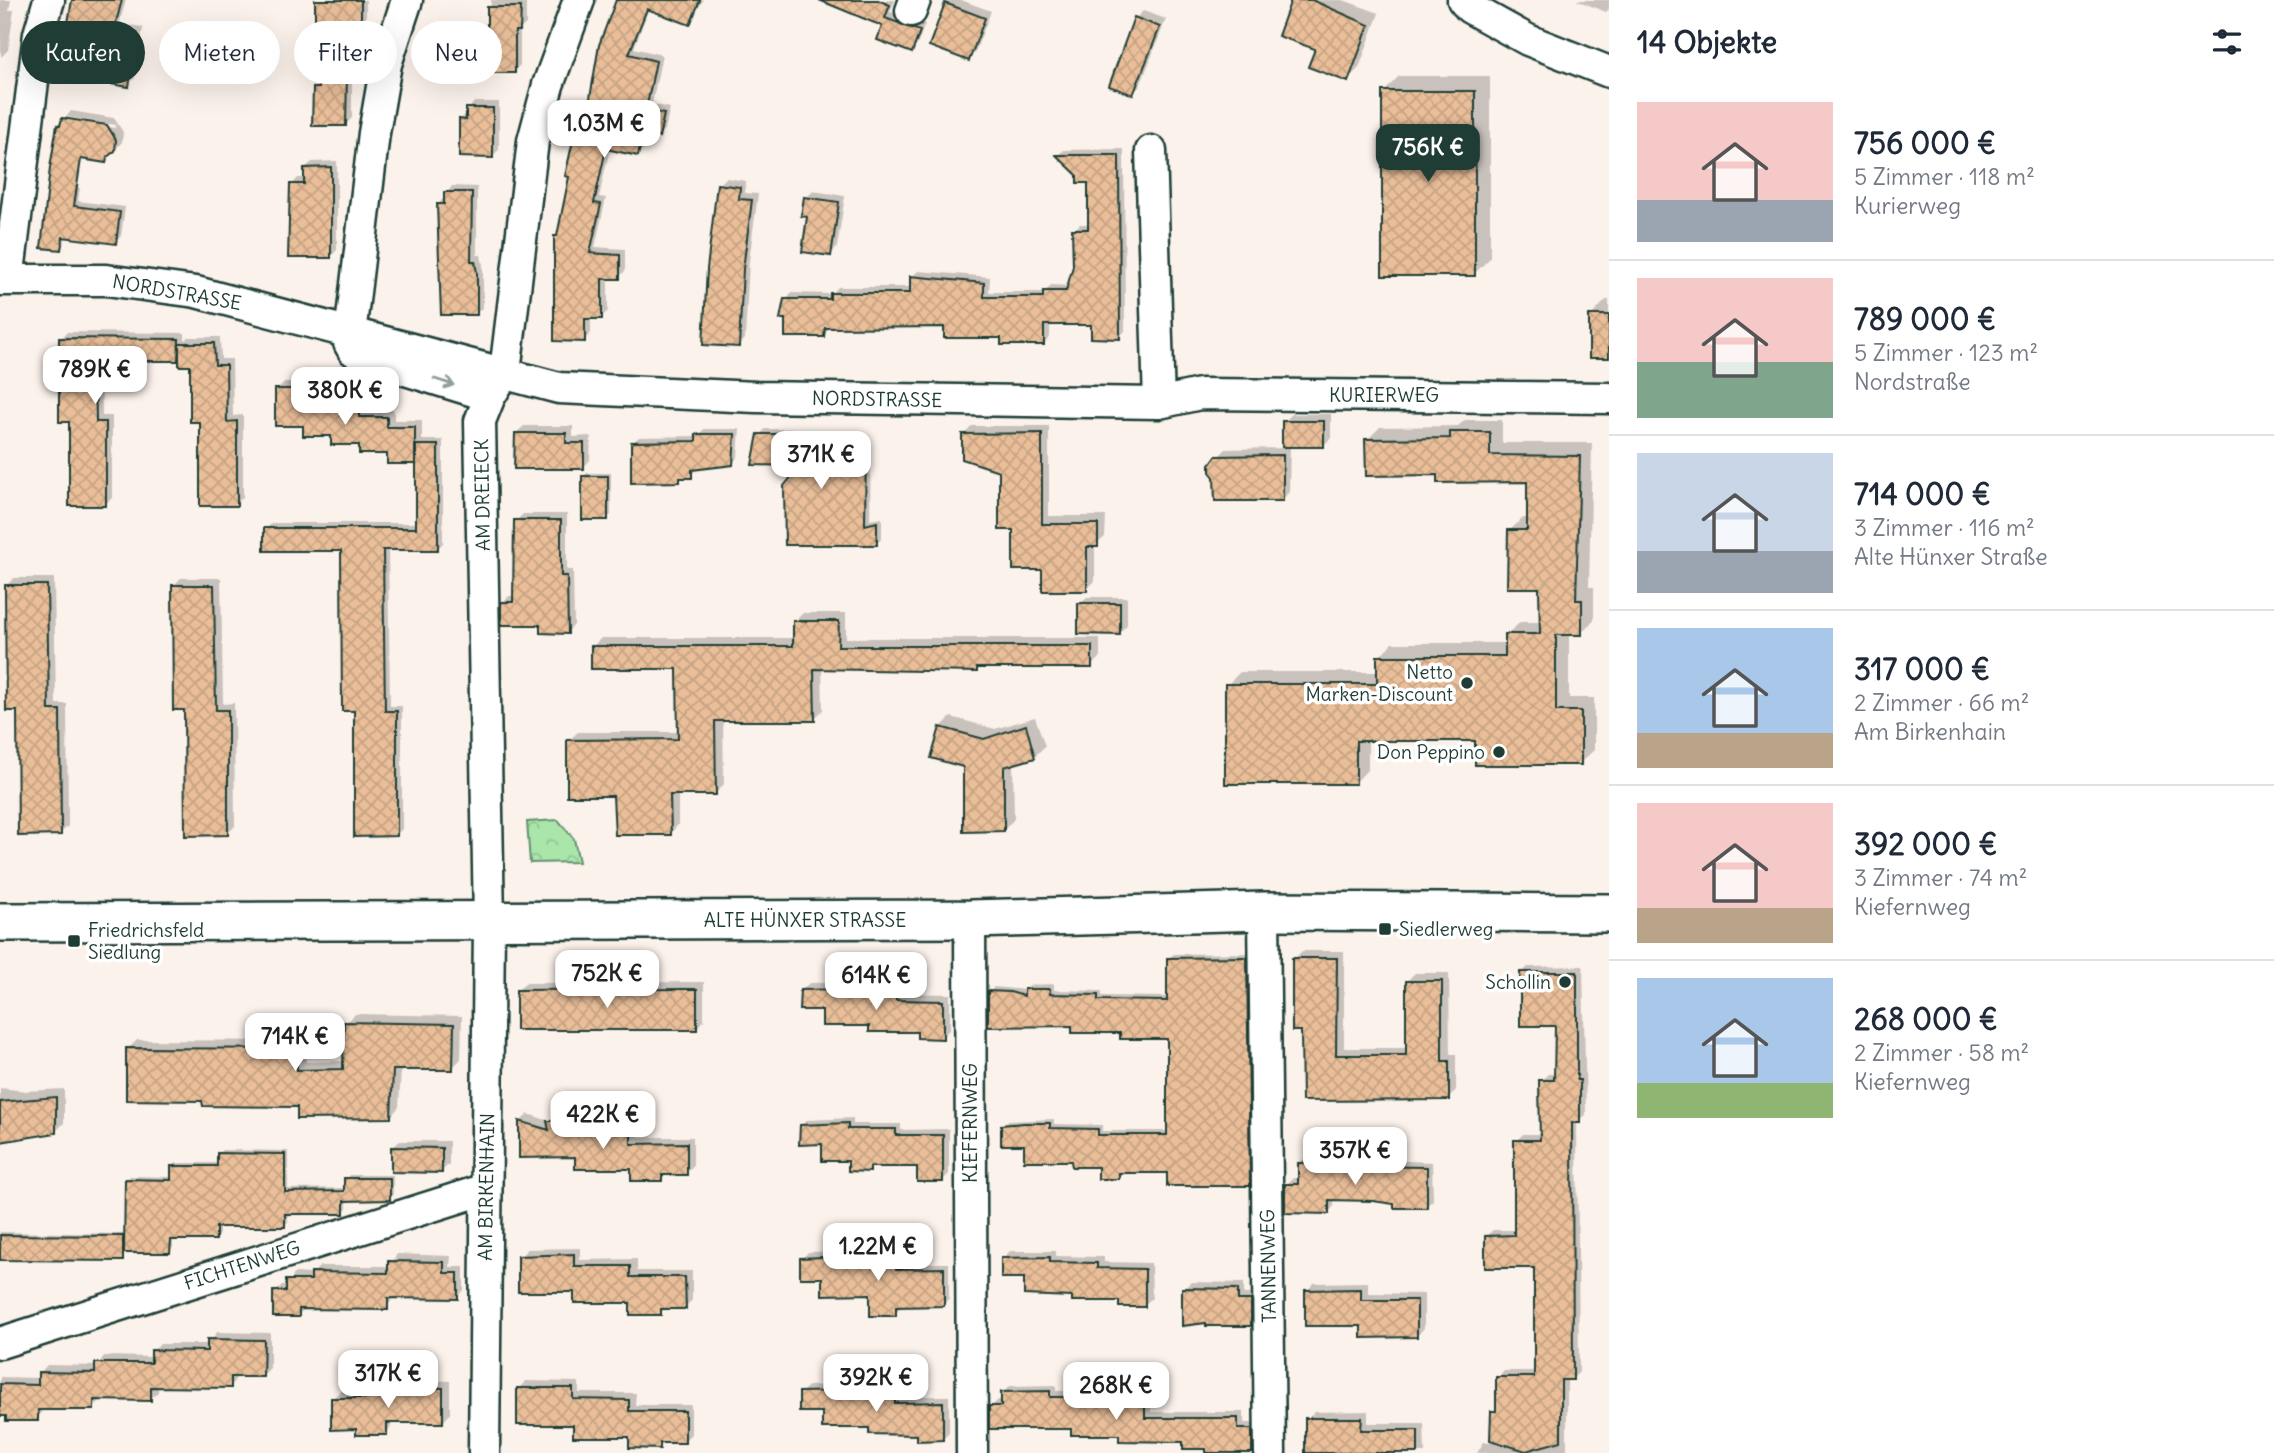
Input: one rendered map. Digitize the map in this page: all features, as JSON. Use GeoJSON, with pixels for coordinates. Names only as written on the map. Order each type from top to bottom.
{"type":"FeatureCollection","features":[{"type":"Feature","properties":{"kind":"street"},"geometry":{"type":"LineString","coordinates":[[4,280],[39,34],[49,0]]}},
{"type":"Feature","properties":{"kind":"street"},"geometry":{"type":"LineString","coordinates":[[351,331],[374,133],[386,64],[407,0]]}},
{"type":"Feature","properties":{"kind":"street","name":"AM DREIECK"},"geometry":{"type":"LineString","coordinates":[[489,922],[480,421],[498,384],[533,141],[548,85],[579,0]]}},
{"type":"Feature","properties":{"kind":"street"},"geometry":{"type":"LineString","coordinates":[[1463,0],[1470,8],[1516,34],[1609,72]]}},
{"type":"Feature","properties":{"kind":"street"},"geometry":{"type":"LineString","coordinates":[[1152,151],[1159,403]]}},
{"type":"Feature","properties":{"kind":"street","name":"NORDSTRASSE"},"geometry":{"type":"LineString","coordinates":[[4,280],[106,279],[196,292],[351,331],[498,384],[730,396],[1159,403]]}},
{"type":"Feature","properties":{"kind":"street","name":"KURIERWEG"},"geometry":{"type":"LineString","coordinates":[[1159,403],[1200,394],[1609,398]]}},
{"type":"Feature","properties":{"kind":"street","name":"ALTE HÜNXER STRASSE"},"geometry":{"type":"LineString","coordinates":[[0,922],[970,919],[1264,911],[1609,914]]}},
{"type":"Feature","properties":{"kind":"street","name":"TANNENWEG"},"geometry":{"type":"LineString","coordinates":[[1264,911],[1270,1453]]}},
{"type":"Feature","properties":{"kind":"street","name":"KIEFERNWEG"},"geometry":{"type":"LineString","coordinates":[[970,919],[972,1453]]}},
{"type":"Feature","properties":{"kind":"street","name":"AM BIRKENHAIN"},"geometry":{"type":"LineString","coordinates":[[484,1453],[489,922]]}},
{"type":"Feature","properties":{"kind":"street","name":"FICHTENWEG"},"geometry":{"type":"LineString","coordinates":[[0,1343],[486,1189]]}},
{"type":"Feature","properties":{"kind":"green space"},"geometry":{"type":"Polygon","coordinates":[[[558,820],[574,839],[579,862],[530,863],[527,822],[558,820]]]}},
{"type":"Feature","properties":{"kind":"building"},"geometry":{"type":"Polygon","coordinates":[[[72,0],[122,0],[116,21],[68,21],[72,0]]]}},
{"type":"Feature","properties":{"kind":"building"},"geometry":{"type":"Polygon","coordinates":[[[315,0],[361,0],[361,21],[315,21],[315,0]]]}},
{"type":"Feature","properties":{"kind":"building"},"geometry":{"type":"Polygon","coordinates":[[[616,0],[700,0],[690,25],[647,9],[629,54],[656,61],[646,110],[664,114],[659,137],[643,134],[638,156],[606,149],[594,203],[601,204],[590,253],[620,255],[620,279],[602,279],[602,319],[585,319],[585,342],[554,341],[554,236],[557,236],[569,177],[565,176],[580,109],[588,110],[599,45],[616,0]]]}},
{"type":"Feature","properties":{"kind":"building"},"geometry":{"type":"Polygon","coordinates":[[[819,0],[878,0],[890,5],[885,18],[920,31],[912,53],[877,40],[882,26],[819,0]]]}},
{"type":"Feature","properties":{"kind":"building"},"geometry":{"type":"Polygon","coordinates":[[[1291,0],[1312,0],[1369,25],[1348,82],[1308,67],[1315,49],[1278,36],[1291,0]]]}},
{"type":"Feature","properties":{"kind":"building"},"geometry":{"type":"Polygon","coordinates":[[[945,3],[985,18],[969,61],[929,46],[945,3]]]}},
{"type":"Feature","properties":{"kind":"building"},"geometry":{"type":"Polygon","coordinates":[[[487,7],[521,7],[520,31],[515,31],[515,73],[502,73],[502,21],[487,21],[487,7]]]}},
{"type":"Feature","properties":{"kind":"building"},"geometry":{"type":"Polygon","coordinates":[[[1134,17],[1160,27],[1133,95],[1109,86],[1134,17]]]}},
{"type":"Feature","properties":{"kind":"building"},"geometry":{"type":"Polygon","coordinates":[[[319,84],[347,84],[346,126],[312,126],[313,88],[319,88],[319,84]]]}},
{"type":"Feature","properties":{"kind":"building"},"geometry":{"type":"Polygon","coordinates":[[[1382,91],[1475,91],[1475,276],[1382,276],[1382,91]]]}},
{"type":"Feature","properties":{"kind":"building"},"geometry":{"type":"Polygon","coordinates":[[[466,108],[493,108],[493,158],[459,157],[459,119],[466,120],[466,108]]]}},
{"type":"Feature","properties":{"kind":"building"},"geometry":{"type":"Polygon","coordinates":[[[62,118],[107,125],[116,140],[115,151],[107,157],[106,163],[81,159],[74,206],[120,212],[116,244],[63,237],[61,250],[41,248],[50,168],[57,125],[60,126],[62,118]]]}},
{"type":"Feature","properties":{"kind":"building"},"geometry":{"type":"Polygon","coordinates":[[[1056,155],[1119,155],[1120,339],[1091,338],[1091,325],[1044,325],[1044,345],[1001,345],[1001,338],[944,338],[944,327],[825,328],[824,337],[785,337],[785,319],[780,319],[784,299],[830,299],[830,293],[910,293],[910,276],[984,283],[984,297],[1043,297],[1043,291],[1066,291],[1073,266],[1072,229],[1088,229],[1088,183],[1077,183],[1077,175],[1056,155]]]}},
{"type":"Feature","properties":{"kind":"building"},"geometry":{"type":"Polygon","coordinates":[[[331,167],[331,258],[288,258],[290,184],[304,184],[304,168],[331,167]]]}},
{"type":"Feature","properties":{"kind":"building"},"geometry":{"type":"Polygon","coordinates":[[[717,184],[740,187],[739,199],[752,200],[743,269],[739,347],[703,345],[707,269],[717,184]]]}},
{"type":"Feature","properties":{"kind":"building"},"geometry":{"type":"Polygon","coordinates":[[[444,192],[472,192],[471,261],[475,261],[477,273],[477,315],[441,315],[437,204],[444,204],[444,192]]]}},
{"type":"Feature","properties":{"kind":"building"},"geometry":{"type":"Polygon","coordinates":[[[804,197],[839,202],[831,256],[802,252],[807,217],[801,216],[804,197]]]}},
{"type":"Feature","properties":{"kind":"building"},"geometry":{"type":"Polygon","coordinates":[[[1589,315],[1609,315],[1609,358],[1589,358],[1589,315]]]}},
{"type":"Feature","properties":{"kind":"building"},"geometry":{"type":"Polygon","coordinates":[[[59,338],[179,339],[178,361],[95,361],[96,422],[106,422],[106,506],[69,506],[69,422],[59,422],[59,338]]]}},
{"type":"Feature","properties":{"kind":"building"},"geometry":{"type":"Polygon","coordinates":[[[179,343],[214,343],[215,365],[226,365],[227,422],[237,421],[237,506],[200,506],[200,422],[190,422],[190,366],[179,366],[179,343]]]}},
{"type":"Feature","properties":{"kind":"building"},"geometry":{"type":"Polygon","coordinates":[[[275,389],[303,389],[303,399],[331,399],[331,409],[359,409],[359,417],[387,417],[387,427],[415,427],[415,464],[387,464],[387,454],[359,454],[359,445],[331,445],[331,436],[303,436],[303,426],[275,426],[275,389]]]}},
{"type":"Feature","properties":{"kind":"building"},"geometry":{"type":"Polygon","coordinates":[[[1282,421],[1324,421],[1324,447],[1282,447],[1282,421]]]}},
{"type":"Feature","properties":{"kind":"building"},"geometry":{"type":"Polygon","coordinates":[[[1450,432],[1490,432],[1490,455],[1580,456],[1576,600],[1582,600],[1582,635],[1556,635],[1556,711],[1581,711],[1581,765],[1475,765],[1475,741],[1356,741],[1356,784],[1225,784],[1225,684],[1377,684],[1377,656],[1505,656],[1505,634],[1540,634],[1539,588],[1507,588],[1508,530],[1527,530],[1527,482],[1437,483],[1437,475],[1366,476],[1365,439],[1450,438],[1450,432]]]}},
{"type":"Feature","properties":{"kind":"building"},"geometry":{"type":"Polygon","coordinates":[[[515,433],[566,433],[566,443],[584,443],[584,469],[514,469],[515,433]]]}},
{"type":"Feature","properties":{"kind":"building"},"geometry":{"type":"Polygon","coordinates":[[[1042,433],[1042,524],[1098,524],[1098,547],[1087,547],[1087,591],[1042,591],[1042,570],[1013,570],[1013,530],[999,530],[999,471],[962,459],[962,434],[1042,433]]]}},
{"type":"Feature","properties":{"kind":"building"},"geometry":{"type":"Polygon","coordinates":[[[696,434],[735,434],[733,465],[692,470],[692,478],[680,478],[680,482],[631,483],[631,442],[696,441],[696,434]]]}},
{"type":"Feature","properties":{"kind":"building"},"geometry":{"type":"Polygon","coordinates":[[[758,434],[790,434],[790,442],[816,441],[816,445],[866,444],[865,525],[877,522],[877,545],[785,545],[784,486],[800,466],[752,465],[758,434]]]}},
{"type":"Feature","properties":{"kind":"building"},"geometry":{"type":"Polygon","coordinates":[[[416,445],[438,445],[438,550],[383,550],[385,711],[397,711],[397,836],[354,837],[354,711],[342,711],[341,551],[264,551],[264,528],[416,528],[416,445]]]}},
{"type":"Feature","properties":{"kind":"building"},"geometry":{"type":"Polygon","coordinates":[[[1283,455],[1283,501],[1215,501],[1214,477],[1210,472],[1210,464],[1216,456],[1283,455]]]}},
{"type":"Feature","properties":{"kind":"building"},"geometry":{"type":"Polygon","coordinates":[[[582,476],[608,476],[608,520],[582,520],[582,476]]]}},
{"type":"Feature","properties":{"kind":"building"},"geometry":{"type":"Polygon","coordinates":[[[514,520],[561,520],[561,576],[567,576],[568,634],[540,633],[540,625],[501,625],[501,602],[513,602],[514,520]]]}},
{"type":"Feature","properties":{"kind":"building"},"geometry":{"type":"Polygon","coordinates":[[[5,585],[47,585],[49,710],[60,710],[61,835],[18,836],[17,711],[6,711],[5,585]]]}},
{"type":"Feature","properties":{"kind":"building"},"geometry":{"type":"Polygon","coordinates":[[[172,585],[214,585],[216,710],[228,710],[228,835],[185,836],[184,710],[173,710],[172,585]]]}},
{"type":"Feature","properties":{"kind":"building"},"geometry":{"type":"Polygon","coordinates":[[[1078,603],[1120,603],[1120,635],[1078,634],[1078,603]]]}},
{"type":"Feature","properties":{"kind":"building"},"geometry":{"type":"Polygon","coordinates":[[[793,621],[839,621],[838,646],[1092,646],[1092,668],[977,668],[977,672],[814,669],[815,721],[715,721],[716,795],[670,795],[671,835],[615,835],[613,796],[567,796],[567,740],[678,739],[677,669],[591,669],[591,646],[793,646],[793,621]]]}},
{"type":"Feature","properties":{"kind":"building"},"geometry":{"type":"Polygon","coordinates":[[[1026,725],[1035,758],[1004,767],[1004,831],[963,832],[963,767],[931,758],[940,727],[984,739],[1026,725]]]}},
{"type":"Feature","properties":{"kind":"building"},"geometry":{"type":"Polygon","coordinates":[[[1247,957],[1250,1186],[1167,1186],[1167,1173],[1119,1173],[1119,1179],[1098,1179],[1098,1167],[1072,1167],[1071,1161],[1024,1161],[1024,1145],[1001,1145],[1001,1125],[1024,1123],[1050,1123],[1050,1128],[1098,1129],[1098,1135],[1167,1135],[1167,1039],[1120,1039],[1120,1033],[1072,1033],[1072,1026],[988,1027],[988,991],[1024,996],[1024,989],[1050,989],[1050,994],[1098,995],[1098,1000],[1167,1001],[1167,958],[1247,957]]]}},
{"type":"Feature","properties":{"kind":"building"},"geometry":{"type":"Polygon","coordinates":[[[1292,958],[1337,958],[1336,1055],[1406,1055],[1406,981],[1442,981],[1442,1061],[1449,1061],[1449,1100],[1302,1101],[1301,1031],[1292,1031],[1292,958]]]}},
{"type":"Feature","properties":{"kind":"building"},"geometry":{"type":"Polygon","coordinates":[[[1520,972],[1577,972],[1577,1080],[1580,1080],[1580,1123],[1572,1123],[1573,1380],[1561,1380],[1561,1441],[1526,1451],[1490,1440],[1491,1411],[1496,1411],[1496,1377],[1534,1377],[1534,1268],[1485,1268],[1485,1236],[1514,1235],[1514,1140],[1540,1140],[1539,1080],[1554,1080],[1555,1026],[1520,1026],[1520,972]]]}},
{"type":"Feature","properties":{"kind":"building"},"geometry":{"type":"Polygon","coordinates":[[[697,989],[697,1030],[516,1030],[516,990],[697,989]]]}},
{"type":"Feature","properties":{"kind":"building"},"geometry":{"type":"Polygon","coordinates":[[[848,989],[848,994],[896,994],[896,1000],[943,1001],[943,1039],[917,1038],[917,1032],[869,1032],[869,1026],[822,1026],[822,1010],[799,1010],[800,990],[848,989]]]}},
{"type":"Feature","properties":{"kind":"building"},"geometry":{"type":"Polygon","coordinates":[[[344,1022],[454,1024],[453,1070],[393,1070],[391,1118],[297,1119],[297,1107],[203,1106],[202,1101],[126,1100],[126,1048],[297,1049],[297,1070],[343,1069],[344,1022]]]}},
{"type":"Feature","properties":{"kind":"building"},"geometry":{"type":"Polygon","coordinates":[[[56,1097],[56,1133],[0,1142],[0,1102],[56,1097]]]}},
{"type":"Feature","properties":{"kind":"building"},"geometry":{"type":"Polygon","coordinates":[[[519,1121],[549,1130],[547,1121],[575,1121],[575,1132],[631,1132],[631,1144],[687,1143],[687,1175],[662,1175],[662,1181],[631,1181],[631,1169],[575,1169],[575,1157],[519,1158],[519,1121]]]}},
{"type":"Feature","properties":{"kind":"building"},"geometry":{"type":"Polygon","coordinates":[[[848,1123],[848,1129],[896,1129],[896,1135],[943,1135],[943,1182],[917,1182],[917,1167],[870,1167],[870,1172],[848,1171],[848,1161],[822,1161],[822,1144],[799,1145],[800,1125],[848,1123]]]}},
{"type":"Feature","properties":{"kind":"building"},"geometry":{"type":"Polygon","coordinates":[[[391,1147],[442,1148],[442,1173],[391,1172],[391,1147]]]}},
{"type":"Feature","properties":{"kind":"building"},"geometry":{"type":"Polygon","coordinates":[[[217,1153],[285,1154],[285,1192],[344,1191],[344,1178],[390,1178],[390,1200],[344,1201],[344,1214],[285,1214],[285,1227],[216,1227],[216,1240],[171,1240],[170,1253],[124,1253],[125,1179],[171,1180],[171,1166],[217,1166],[217,1153]]]}},
{"type":"Feature","properties":{"kind":"building"},"geometry":{"type":"Polygon","coordinates":[[[1348,1162],[1348,1166],[1427,1167],[1427,1208],[1394,1208],[1394,1204],[1373,1201],[1329,1200],[1329,1214],[1285,1213],[1285,1184],[1298,1184],[1298,1163],[1348,1162]]]}},
{"type":"Feature","properties":{"kind":"building"},"geometry":{"type":"Polygon","coordinates":[[[0,1235],[123,1236],[123,1261],[0,1260],[0,1235]]]}},
{"type":"Feature","properties":{"kind":"building"},"geometry":{"type":"Polygon","coordinates":[[[574,1254],[574,1266],[630,1266],[630,1277],[685,1277],[686,1309],[661,1309],[661,1315],[630,1315],[630,1303],[574,1303],[574,1292],[518,1292],[518,1256],[574,1254]]]}},
{"type":"Feature","properties":{"kind":"building"},"geometry":{"type":"Polygon","coordinates":[[[848,1256],[848,1263],[896,1262],[896,1269],[944,1268],[944,1306],[896,1307],[896,1316],[870,1316],[870,1294],[822,1295],[822,1278],[800,1278],[800,1258],[848,1256]]]}},
{"type":"Feature","properties":{"kind":"building"},"geometry":{"type":"Polygon","coordinates":[[[1050,1257],[1050,1262],[1097,1263],[1097,1268],[1145,1269],[1145,1307],[1119,1307],[1119,1301],[1072,1301],[1072,1297],[1024,1295],[1024,1278],[1001,1278],[1001,1258],[1050,1257]]]}},
{"type":"Feature","properties":{"kind":"building"},"geometry":{"type":"Polygon","coordinates":[[[388,1261],[444,1262],[444,1273],[458,1273],[458,1299],[388,1298],[388,1310],[299,1309],[299,1317],[273,1317],[273,1291],[286,1291],[286,1280],[311,1280],[311,1272],[388,1273],[388,1261]]]}},
{"type":"Feature","properties":{"kind":"building"},"geometry":{"type":"Polygon","coordinates":[[[1182,1288],[1238,1289],[1238,1300],[1251,1300],[1251,1326],[1206,1326],[1206,1323],[1182,1326],[1182,1288]]]}},
{"type":"Feature","properties":{"kind":"building"},"geometry":{"type":"Polygon","coordinates":[[[1361,1289],[1361,1300],[1417,1300],[1417,1337],[1361,1338],[1361,1326],[1305,1326],[1305,1290],[1361,1289]]]}},
{"type":"Feature","properties":{"kind":"building"},"geometry":{"type":"Polygon","coordinates":[[[207,1339],[264,1340],[263,1377],[231,1377],[231,1388],[151,1387],[151,1401],[94,1400],[94,1410],[38,1410],[38,1421],[6,1421],[6,1416],[0,1416],[0,1384],[38,1385],[38,1372],[95,1373],[95,1363],[151,1363],[151,1350],[207,1351],[207,1339]]]}},
{"type":"Feature","properties":{"kind":"building"},"geometry":{"type":"Polygon","coordinates":[[[387,1386],[443,1388],[443,1423],[387,1423],[387,1435],[356,1435],[356,1429],[331,1430],[331,1398],[387,1398],[387,1386]]]}},
{"type":"Feature","properties":{"kind":"building"},"geometry":{"type":"Polygon","coordinates":[[[517,1388],[573,1388],[573,1399],[629,1400],[629,1411],[685,1411],[685,1443],[660,1443],[660,1449],[629,1448],[629,1437],[573,1437],[573,1425],[517,1425],[517,1388]]]}},
{"type":"Feature","properties":{"kind":"building"},"geometry":{"type":"Polygon","coordinates":[[[848,1391],[848,1396],[895,1397],[895,1403],[943,1402],[943,1440],[917,1441],[917,1435],[869,1434],[869,1428],[822,1428],[822,1412],[799,1412],[799,1392],[848,1391]]]}},
{"type":"Feature","properties":{"kind":"building"},"geometry":{"type":"Polygon","coordinates":[[[1050,1391],[1050,1397],[1098,1397],[1098,1403],[1145,1403],[1145,1418],[1238,1418],[1238,1429],[1252,1429],[1252,1453],[1206,1453],[1206,1449],[1183,1449],[1183,1442],[1119,1441],[1119,1435],[1071,1435],[1071,1429],[989,1429],[989,1406],[1001,1406],[1001,1392],[1050,1391]]]}},
{"type":"Feature","properties":{"kind":"building"},"geometry":{"type":"Polygon","coordinates":[[[1305,1418],[1362,1418],[1361,1430],[1418,1430],[1418,1453],[1305,1453],[1305,1418]]]}},
{"type":"Feature","properties":{"kind":"place","name":"Netto Marken-Discount"},"geometry":{"type":"Point","coordinates":[1467,683]}},
{"type":"Feature","properties":{"kind":"place","name":"Don Peppino"},"geometry":{"type":"Point","coordinates":[1499,752]}},
{"type":"Feature","properties":{"kind":"place","name":"Siedlerweg"},"geometry":{"type":"Point","coordinates":[1385,929]}},
{"type":"Feature","properties":{"kind":"place","name":"Friedrichsfeld Siedlung"},"geometry":{"type":"Point","coordinates":[74,941]}},
{"type":"Feature","properties":{"kind":"place","name":"Schollin"},"geometry":{"type":"Point","coordinates":[1565,982]}}]}
